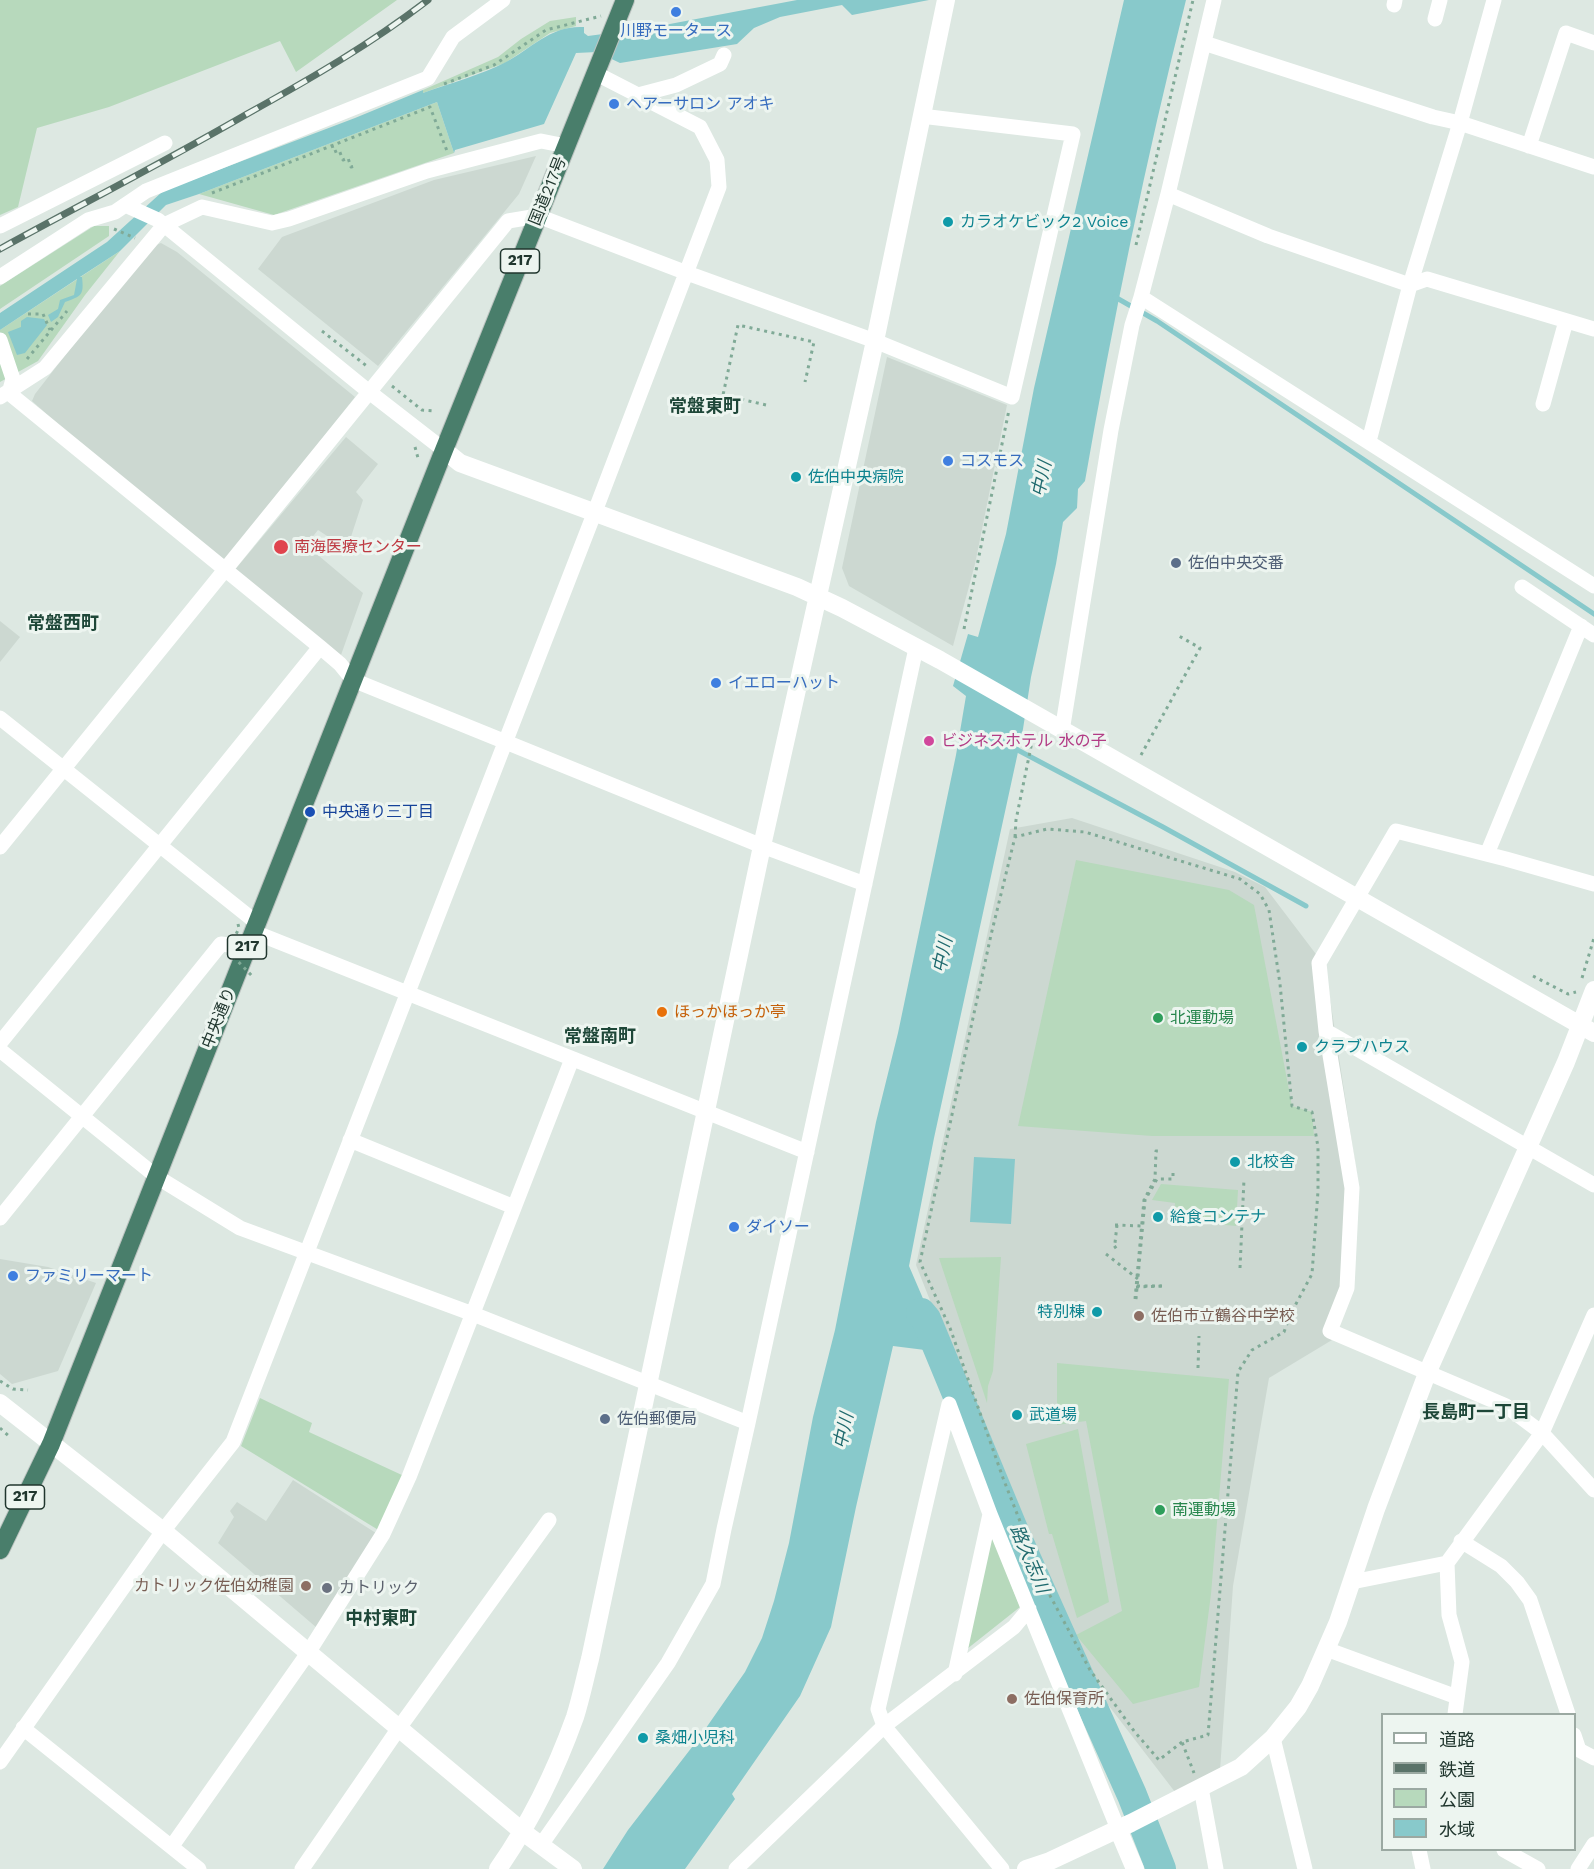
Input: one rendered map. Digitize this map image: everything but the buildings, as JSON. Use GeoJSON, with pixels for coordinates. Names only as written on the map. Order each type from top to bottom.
{"type":"FeatureCollection","features":[{"type":"Feature","properties":{"kind":"highway","name":"国道217号"},"geometry":{"type":"LineString","coordinates":[[444,450],[623,5]]}},
{"type":"Feature","properties":{"kind":"highway","name":"中央通り"},"geometry":{"type":"LineString","coordinates":[[0,1550],[51,1444],[157,1177],[249,932],[353,680],[444,450]]}},
{"type":"Feature","properties":{"kind":"street"},"geometry":{"type":"LineString","coordinates":[[0,277],[88,220],[115,212],[146,191],[428,78],[453,37],[503,0]]}},
{"type":"Feature","properties":{"kind":"street"},"geometry":{"type":"LineString","coordinates":[[498,1869],[523,1832],[574,1717],[590,1659],[650,1386],[762,846],[875,341],[946,0]]}},
{"type":"Feature","properties":{"kind":"street"},"geometry":{"type":"LineString","coordinates":[[1062,731],[1111,430],[1138,305],[1168,194],[1214,0]]}},
{"type":"Feature","properties":{"kind":"street"},"geometry":{"type":"LineString","coordinates":[[1435,19],[1440,0]]}},
{"type":"Feature","properties":{"kind":"street"},"geometry":{"type":"LineString","coordinates":[[1369,441],[1410,285],[1460,123],[1494,0]]}},
{"type":"Feature","properties":{"kind":"street"},"geometry":{"type":"LineString","coordinates":[[1529,146],[1566,33],[1594,43]]}},
{"type":"Feature","properties":{"kind":"street"},"geometry":{"type":"LineString","coordinates":[[1204,43],[1594,167]]}},
{"type":"Feature","properties":{"kind":"street"},"geometry":{"type":"LineString","coordinates":[[638,95],[676,85],[720,64],[724,55]]}},
{"type":"Feature","properties":{"kind":"street"},"geometry":{"type":"LineString","coordinates":[[0,1762],[164,1531],[233,1442],[719,187],[717,160],[700,127],[638,95],[598,66]]}},
{"type":"Feature","properties":{"kind":"street"},"geometry":{"type":"LineString","coordinates":[[0,846],[508,220],[538,216],[875,341],[1012,398],[1072,134],[921,116]]}},
{"type":"Feature","properties":{"kind":"street"},"geometry":{"type":"LineString","coordinates":[[7,390],[45,368],[161,222],[202,207],[272,223],[290,219],[427,171],[541,141],[566,146]]}},
{"type":"Feature","properties":{"kind":"street"},"geometry":{"type":"LineString","coordinates":[[0,226],[165,143]]}},
{"type":"Feature","properties":{"kind":"street"},"geometry":{"type":"LineString","coordinates":[[1168,194],[1268,237],[1410,285],[1427,279],[1594,329]]}},
{"type":"Feature","properties":{"kind":"street"},"geometry":{"type":"LineString","coordinates":[[125,205],[161,222],[460,463],[819,596],[940,660],[1588,1029]]}},
{"type":"Feature","properties":{"kind":"street"},"geometry":{"type":"LineString","coordinates":[[1138,305],[1369,441],[1594,586]]}},
{"type":"Feature","properties":{"kind":"street"},"geometry":{"type":"LineString","coordinates":[[1543,404],[1566,321]]}},
{"type":"Feature","properties":{"kind":"street"},"geometry":{"type":"LineString","coordinates":[[0,340],[7,390],[320,647],[340,664],[353,680],[762,846],[865,884]]}},
{"type":"Feature","properties":{"kind":"street"},"geometry":{"type":"LineString","coordinates":[[1487,854],[1588,631],[1522,587]]}},
{"type":"Feature","properties":{"kind":"street"},"geometry":{"type":"LineString","coordinates":[[0,1043],[320,647]]}},
{"type":"Feature","properties":{"kind":"street"},"geometry":{"type":"LineString","coordinates":[[541,1845],[668,1663],[713,1584],[916,648]]}},
{"type":"Feature","properties":{"kind":"street"},"geometry":{"type":"LineString","coordinates":[[0,718],[160,845],[249,932],[706,1110],[807,1152]]}},
{"type":"Feature","properties":{"kind":"street"},"geometry":{"type":"LineString","coordinates":[[1594,884],[1396,831],[1319,963],[1326,1031],[1352,1188],[1347,1288],[1330,1330],[1506,1406],[1542,1433],[1594,1490]]}},
{"type":"Feature","properties":{"kind":"street"},"geometry":{"type":"LineString","coordinates":[[0,1218],[221,944],[249,932]]}},
{"type":"Feature","properties":{"kind":"street"},"geometry":{"type":"LineString","coordinates":[[1026,1869],[1050,1861],[1125,1826],[1241,1767],[1273,1738],[1298,1707],[1326,1649],[1352,1582],[1428,1371],[1528,1149],[1588,1029],[1588,986]]}},
{"type":"Feature","properties":{"kind":"street"},"geometry":{"type":"LineString","coordinates":[[1326,1031],[1594,1185]]}},
{"type":"Feature","properties":{"kind":"street"},"geometry":{"type":"LineString","coordinates":[[0,1050],[157,1177],[240,1228],[473,1314],[748,1423]]}},
{"type":"Feature","properties":{"kind":"street"},"geometry":{"type":"LineString","coordinates":[[172,1846],[308,1653],[383,1534],[409,1477],[572,1059]]}},
{"type":"Feature","properties":{"kind":"street"},"geometry":{"type":"LineString","coordinates":[[351,1140],[514,1207]]}},
{"type":"Feature","properties":{"kind":"street"},"geometry":{"type":"LineString","coordinates":[[1455,1713],[1462,1662],[1449,1615],[1447,1563],[1542,1433],[1594,1315]]}},
{"type":"Feature","properties":{"kind":"street"},"geometry":{"type":"LineString","coordinates":[[0,1403],[164,1531],[523,1832],[573,1869]]}},
{"type":"Feature","properties":{"kind":"street"},"geometry":{"type":"LineString","coordinates":[[1002,1869],[884,1726],[878,1709],[949,1404],[1029,1609],[1125,1826],[1135,1869]]}},
{"type":"Feature","properties":{"kind":"street"},"geometry":{"type":"LineString","coordinates":[[955,1674],[990,1514]]}},
{"type":"Feature","properties":{"kind":"street"},"geometry":{"type":"LineString","coordinates":[[302,1869],[399,1728],[549,1520]]}},
{"type":"Feature","properties":{"kind":"street"},"geometry":{"type":"LineString","coordinates":[[1461,1541],[1501,1566],[1530,1600],[1568,1713]]}},
{"type":"Feature","properties":{"kind":"street"},"geometry":{"type":"LineString","coordinates":[[1352,1582],[1447,1563]]}},
{"type":"Feature","properties":{"kind":"street"},"geometry":{"type":"LineString","coordinates":[[736,1869],[884,1726],[1014,1627],[1029,1609]]}},
{"type":"Feature","properties":{"kind":"street"},"geometry":{"type":"LineString","coordinates":[[1326,1649],[1457,1697]]}},
{"type":"Feature","properties":{"kind":"street"},"geometry":{"type":"LineString","coordinates":[[23,1728],[199,1869]]}},
{"type":"Feature","properties":{"kind":"street"},"geometry":{"type":"LineString","coordinates":[[1273,1738],[1305,1869]]}},
{"type":"Feature","properties":{"kind":"street"},"geometry":{"type":"LineString","coordinates":[[1576,1739],[1579,1750],[1594,1758]]}},
{"type":"Feature","properties":{"kind":"street"},"geometry":{"type":"LineString","coordinates":[[1201,1788],[1216,1869]]}},
{"type":"Feature","properties":{"kind":"street"},"geometry":{"type":"LineString","coordinates":[[1578,1869],[1594,1844]]}},
{"type":"Feature","properties":{"kind":"street"},"geometry":{"type":"LineString","coordinates":[[1419,1851],[1423,1869]]}},
{"type":"Feature","properties":{"kind":"street"},"geometry":{"type":"LineString","coordinates":[[1506,1851],[1538,1869]]}},
{"type":"Feature","properties":{"kind":"path"},"geometry":{"type":"LineString","coordinates":[[1135,253],[1193,0]]}},
{"type":"Feature","properties":{"kind":"path"},"geometry":{"type":"LineString","coordinates":[[428,78],[430,89],[494,65],[546,30],[598,17]]}},
{"type":"Feature","properties":{"kind":"path"},"geometry":{"type":"LineString","coordinates":[[224,187],[430,108],[449,156]]}},
{"type":"Feature","properties":{"kind":"path"},"geometry":{"type":"LineString","coordinates":[[332,145],[334,152],[339,150],[343,160],[348,158],[351,168],[355,166]]}},
{"type":"Feature","properties":{"kind":"path"},"geometry":{"type":"LineString","coordinates":[[113,228],[136,238]]}},
{"type":"Feature","properties":{"kind":"path"},"geometry":{"type":"LineString","coordinates":[[24,363],[67,311]]}},
{"type":"Feature","properties":{"kind":"path"},"geometry":{"type":"LineString","coordinates":[[28,314],[43,314],[50,330]]}},
{"type":"Feature","properties":{"kind":"path"},"geometry":{"type":"LineString","coordinates":[[315,325],[422,410],[436,411]]}},
{"type":"Feature","properties":{"kind":"path"},"geometry":{"type":"LineString","coordinates":[[766,405],[723,395],[738,325],[814,342],[805,382]]}},
{"type":"Feature","properties":{"kind":"path"},"geometry":{"type":"LineString","coordinates":[[964,629],[1012,398]]}},
{"type":"Feature","properties":{"kind":"path"},"geometry":{"type":"LineString","coordinates":[[1139,759],[1200,648],[1179,636]]}},
{"type":"Feature","properties":{"kind":"path"},"geometry":{"type":"LineString","coordinates":[[1015,837],[1047,829],[1085,832],[1240,879],[1260,894],[1269,910],[1280,984],[1292,1106],[1312,1112],[1318,1147],[1318,1191],[1312,1274],[1290,1315],[1284,1332],[1252,1350],[1238,1372],[1208,1735],[1182,1742],[1159,1760],[1134,1731],[1090,1670],[1047,1590],[1003,1478],[950,1328],[920,1262],[1015,837],[1016,820],[1032,745]]}},
{"type":"Feature","properties":{"kind":"path"},"geometry":{"type":"LineString","coordinates":[[249,932],[239,928],[228,951],[253,977]]}},
{"type":"Feature","properties":{"kind":"path"},"geometry":{"type":"LineString","coordinates":[[1588,986],[1594,938]]}},
{"type":"Feature","properties":{"kind":"path"},"geometry":{"type":"LineString","coordinates":[[1136,1287],[1144,1200],[1155,1179],[1156,1151],[1160,1151]]}},
{"type":"Feature","properties":{"kind":"path"},"geometry":{"type":"LineString","coordinates":[[1135,1299],[1145,1200],[1157,1179],[1173,1179],[1173,1173]]}},
{"type":"Feature","properties":{"kind":"path"},"geometry":{"type":"LineString","coordinates":[[1240,1268],[1244,1179]]}},
{"type":"Feature","properties":{"kind":"path"},"geometry":{"type":"LineString","coordinates":[[1114,1248],[1117,1246],[1115,1243],[1116,1224],[1142,1225]]}},
{"type":"Feature","properties":{"kind":"path"},"geometry":{"type":"LineString","coordinates":[[1106,1254],[1138,1279]]}},
{"type":"Feature","properties":{"kind":"path"},"geometry":{"type":"LineString","coordinates":[[1136,1287],[1162,1286]]}},
{"type":"Feature","properties":{"kind":"path"},"geometry":{"type":"LineString","coordinates":[[1198,1368],[1200,1336]]}},
{"type":"Feature","properties":{"kind":"path"},"geometry":{"type":"LineString","coordinates":[[0,1381],[13,1389],[28,1390]]}},
{"type":"Feature","properties":{"kind":"path"},"geometry":{"type":"LineString","coordinates":[[0,1428],[10,1437]]}},
{"type":"Feature","properties":{"kind":"path"},"geometry":{"type":"LineString","coordinates":[[1182,1742],[1201,1788]]}},
{"type":"Feature","properties":{"kind":"shaded area"},"geometry":{"type":"Polygon","coordinates":[[[536,156],[519,194],[378,366],[258,269],[282,237],[434,180],[536,156]]]}},
{"type":"Feature","properties":{"kind":"shaded area"},"geometry":{"type":"Polygon","coordinates":[[[161,243],[177,252],[355,397],[224,563],[137,494],[32,401],[35,394],[149,248],[161,243]]]}},
{"type":"Feature","properties":{"kind":"shaded area"},"geometry":{"type":"Polygon","coordinates":[[[887,357],[1007,405],[975,564],[953,646],[849,586],[842,568],[887,357]]]}},
{"type":"Feature","properties":{"kind":"shaded area","name":"南海医療センター"},"geometry":{"type":"Polygon","coordinates":[[[346,437],[378,464],[356,492],[363,500],[347,549],[318,530],[306,545],[363,593],[341,655],[233,572],[346,437]]]}},
{"type":"Feature","properties":{"kind":"shaded area"},"geometry":{"type":"Polygon","coordinates":[[[0,621],[20,637],[0,662],[0,621]]]}},
{"type":"Feature","properties":{"kind":"shaded area","name":"佐伯市立鶴谷中学校"},"geometry":{"type":"Polygon","coordinates":[[[1072,818],[1235,872],[1265,887],[1325,966],[1358,1182],[1352,1291],[1332,1340],[1269,1378],[1233,1586],[1220,1770],[1175,1792],[1102,1697],[1046,1593],[916,1265],[1010,829],[1072,818]]]}},
{"type":"Feature","properties":{"kind":"shaded area"},"geometry":{"type":"Polygon","coordinates":[[[0,1259],[48,1267],[96,1283],[58,1371],[12,1384],[0,1374],[0,1259]]]}},
{"type":"Feature","properties":{"kind":"shaded area","name":"カトリック佐伯幼稚園"},"geometry":{"type":"Polygon","coordinates":[[[293,1480],[379,1535],[317,1628],[218,1543],[234,1517],[230,1511],[237,1502],[266,1521],[293,1480]]]}},
{"type":"Feature","properties":{"kind":"green space"},"geometry":{"type":"Polygon","coordinates":[[[0,0],[397,0],[296,72],[280,41],[109,107],[37,128],[18,207],[0,215],[0,0]]]}},
{"type":"Feature","properties":{"kind":"green space"},"geometry":{"type":"Polygon","coordinates":[[[576,17],[576,26],[550,33],[505,63],[423,93],[423,90],[498,57],[550,21],[576,17]]]}},
{"type":"Feature","properties":{"kind":"green space"},"geometry":{"type":"Polygon","coordinates":[[[437,102],[454,153],[274,215],[199,194],[437,102]]]}},
{"type":"Feature","properties":{"kind":"green space"},"geometry":{"type":"Polygon","coordinates":[[[94,226],[109,226],[109,236],[0,309],[0,286],[94,226]]]}},
{"type":"Feature","properties":{"kind":"green space"},"geometry":{"type":"Polygon","coordinates":[[[120,251],[38,361],[0,382],[0,330],[120,251]]]}},
{"type":"Feature","properties":{"kind":"green space","name":"北運動場"},"geometry":{"type":"Polygon","coordinates":[[[1076,860],[1229,890],[1254,905],[1292,1106],[1312,1112],[1314,1136],[1152,1136],[1018,1126],[1076,860]]]}},
{"type":"Feature","properties":{"kind":"green space"},"geometry":{"type":"Polygon","coordinates":[[[1161,1184],[1238,1190],[1236,1226],[1174,1220],[1175,1203],[1152,1200],[1161,1184]]]}},
{"type":"Feature","properties":{"kind":"green space"},"geometry":{"type":"Polygon","coordinates":[[[1001,1257],[993,1371],[988,1386],[987,1403],[939,1258],[1001,1257]]]}},
{"type":"Feature","properties":{"kind":"green space","name":"南運動場"},"geometry":{"type":"Polygon","coordinates":[[[1057,1363],[1229,1379],[1211,1594],[1199,1687],[1133,1704],[1076,1635],[1122,1611],[1086,1421],[1057,1425],[1057,1363]]]}},
{"type":"Feature","properties":{"kind":"green space"},"geometry":{"type":"Polygon","coordinates":[[[260,1398],[312,1423],[309,1432],[404,1476],[380,1531],[241,1446],[260,1398]]]}},
{"type":"Feature","properties":{"kind":"green space"},"geometry":{"type":"Polygon","coordinates":[[[1078,1429],[1109,1602],[1077,1618],[1052,1534],[1049,1534],[1026,1444],[1078,1429]]]}},
{"type":"Feature","properties":{"kind":"green space"},"geometry":{"type":"Polygon","coordinates":[[[992,1536],[1020,1607],[967,1649],[992,1536]]]}},
{"type":"Feature","properties":{"kind":"water"},"geometry":{"type":"Polygon","coordinates":[[[797,0],[929,0],[852,15],[842,5],[780,17],[754,28],[737,44],[620,63],[597,52],[576,53],[544,124],[455,150],[454,153],[437,102],[166,205],[120,251],[80,277],[83,283],[81,294],[65,302],[58,317],[51,322],[48,315],[58,309],[60,300],[74,295],[77,279],[0,330],[0,313],[107,242],[163,191],[423,90],[423,93],[487,71],[506,62],[542,38],[562,30],[584,27],[584,33],[588,36],[603,34],[633,24],[638,30],[797,0]]]}},
{"type":"Feature","properties":{"kind":"water","name":"中川"},"geometry":{"type":"Polygon","coordinates":[[[1124,0],[1186,0],[1131,240],[1085,481],[1078,489],[1077,508],[1063,522],[1031,677],[1023,729],[934,1138],[909,1266],[943,1345],[933,1351],[893,1346],[831,1627],[800,1696],[732,1794],[735,1799],[685,1869],[603,1869],[628,1830],[699,1738],[745,1672],[762,1638],[774,1601],[789,1543],[813,1417],[835,1330],[876,1122],[898,1033],[956,755],[966,696],[953,686],[968,634],[978,637],[1006,534],[1034,388],[1124,0]]]}},
{"type":"Feature","properties":{"kind":"water"},"geometry":{"type":"Polygon","coordinates":[[[27,317],[44,319],[47,325],[25,353],[17,355],[8,332],[21,327],[21,321],[27,317]]]}},
{"type":"Feature","properties":{"kind":"water"},"geometry":{"type":"Polygon","coordinates":[[[974,1157],[1015,1159],[1011,1224],[970,1222],[974,1157]]]}},
{"type":"Feature","properties":{"kind":"waterway"},"geometry":{"type":"LineString","coordinates":[[1115,297],[1157,321],[1594,614]]}},
{"type":"Feature","properties":{"kind":"waterway"},"geometry":{"type":"LineString","coordinates":[[1012,747],[1306,906]]}},
{"type":"Feature","properties":{"kind":"waterway","name":"路久志川"},"geometry":{"type":"LineString","coordinates":[[921,1313],[926,1319],[1015,1534],[1132,1795],[1161,1869]]}},
{"type":"Feature","properties":{"kind":"railway"},"geometry":{"type":"LineString","coordinates":[[0,249],[294,88],[362,46],[428,0]]}},
{"type":"Feature","properties":{"kind":"place","name":"川野モータース"},"geometry":{"type":"Point","coordinates":[676,12]}},
{"type":"Feature","properties":{"kind":"place","name":"ヘアーサロン アオキ"},"geometry":{"type":"Point","coordinates":[614,104]}},
{"type":"Feature","properties":{"kind":"place","name":"カラオケビック2 Voice"},"geometry":{"type":"Point","coordinates":[948,222]}},
{"type":"Feature","properties":{"kind":"place","name":"コスモス"},"geometry":{"type":"Point","coordinates":[948,461]}},
{"type":"Feature","properties":{"kind":"place","name":"佐伯中央病院"},"geometry":{"type":"Point","coordinates":[796,477]}},
{"type":"Feature","properties":{"kind":"place","name":"南海医療センター"},"geometry":{"type":"Point","coordinates":[281,547]}},
{"type":"Feature","properties":{"kind":"place","name":"佐伯中央交番"},"geometry":{"type":"Point","coordinates":[1176,563]}},
{"type":"Feature","properties":{"kind":"place","name":"イエローハット"},"geometry":{"type":"Point","coordinates":[716,683]}},
{"type":"Feature","properties":{"kind":"place","name":"ビジネスホテル 水の子"},"geometry":{"type":"Point","coordinates":[929,741]}},
{"type":"Feature","properties":{"kind":"place","name":"中央通り三丁目"},"geometry":{"type":"Point","coordinates":[310,812]}},
{"type":"Feature","properties":{"kind":"place","name":"ほっかほっか亭"},"geometry":{"type":"Point","coordinates":[662,1012]}},
{"type":"Feature","properties":{"kind":"place","name":"北運動場"},"geometry":{"type":"Point","coordinates":[1158,1018]}},
{"type":"Feature","properties":{"kind":"place","name":"クラブハウス"},"geometry":{"type":"Point","coordinates":[1302,1047]}},
{"type":"Feature","properties":{"kind":"place","name":"北校舎"},"geometry":{"type":"Point","coordinates":[1235,1162]}},
{"type":"Feature","properties":{"kind":"place","name":"給食コンテナ"},"geometry":{"type":"Point","coordinates":[1158,1217]}},
{"type":"Feature","properties":{"kind":"place","name":"ダイソー"},"geometry":{"type":"Point","coordinates":[734,1227]}},
{"type":"Feature","properties":{"kind":"place","name":"ファミリーマート"},"geometry":{"type":"Point","coordinates":[13,1276]}},
{"type":"Feature","properties":{"kind":"place","name":"特別棟"},"geometry":{"type":"Point","coordinates":[1097,1312]}},
{"type":"Feature","properties":{"kind":"place","name":"佐伯市立鶴谷中学校"},"geometry":{"type":"Point","coordinates":[1139,1316]}},
{"type":"Feature","properties":{"kind":"place","name":"武道場"},"geometry":{"type":"Point","coordinates":[1017,1415]}},
{"type":"Feature","properties":{"kind":"place","name":"佐伯郵便局"},"geometry":{"type":"Point","coordinates":[605,1419]}},
{"type":"Feature","properties":{"kind":"place","name":"南運動場"},"geometry":{"type":"Point","coordinates":[1160,1510]}},
{"type":"Feature","properties":{"kind":"place","name":"カトリック佐伯幼稚園"},"geometry":{"type":"Point","coordinates":[306,1586]}},
{"type":"Feature","properties":{"kind":"place","name":"カトリック"},"geometry":{"type":"Point","coordinates":[327,1588]}},
{"type":"Feature","properties":{"kind":"place","name":"佐伯保育所"},"geometry":{"type":"Point","coordinates":[1012,1699]}},
{"type":"Feature","properties":{"kind":"place","name":"桑畑小児科"},"geometry":{"type":"Point","coordinates":[643,1738]}},
{"type":"Feature","properties":{"kind":"district","name":"常盤東町"},"geometry":{"type":"Point","coordinates":[705,407]}},
{"type":"Feature","properties":{"kind":"district","name":"常盤西町"},"geometry":{"type":"Point","coordinates":[63,624]}},
{"type":"Feature","properties":{"kind":"district","name":"常盤南町"},"geometry":{"type":"Point","coordinates":[600,1037]}},
{"type":"Feature","properties":{"kind":"district","name":"長島町一丁目"},"geometry":{"type":"Point","coordinates":[1476,1413]}},
{"type":"Feature","properties":{"kind":"district","name":"中村東町"},"geometry":{"type":"Point","coordinates":[381,1619]}}]}
